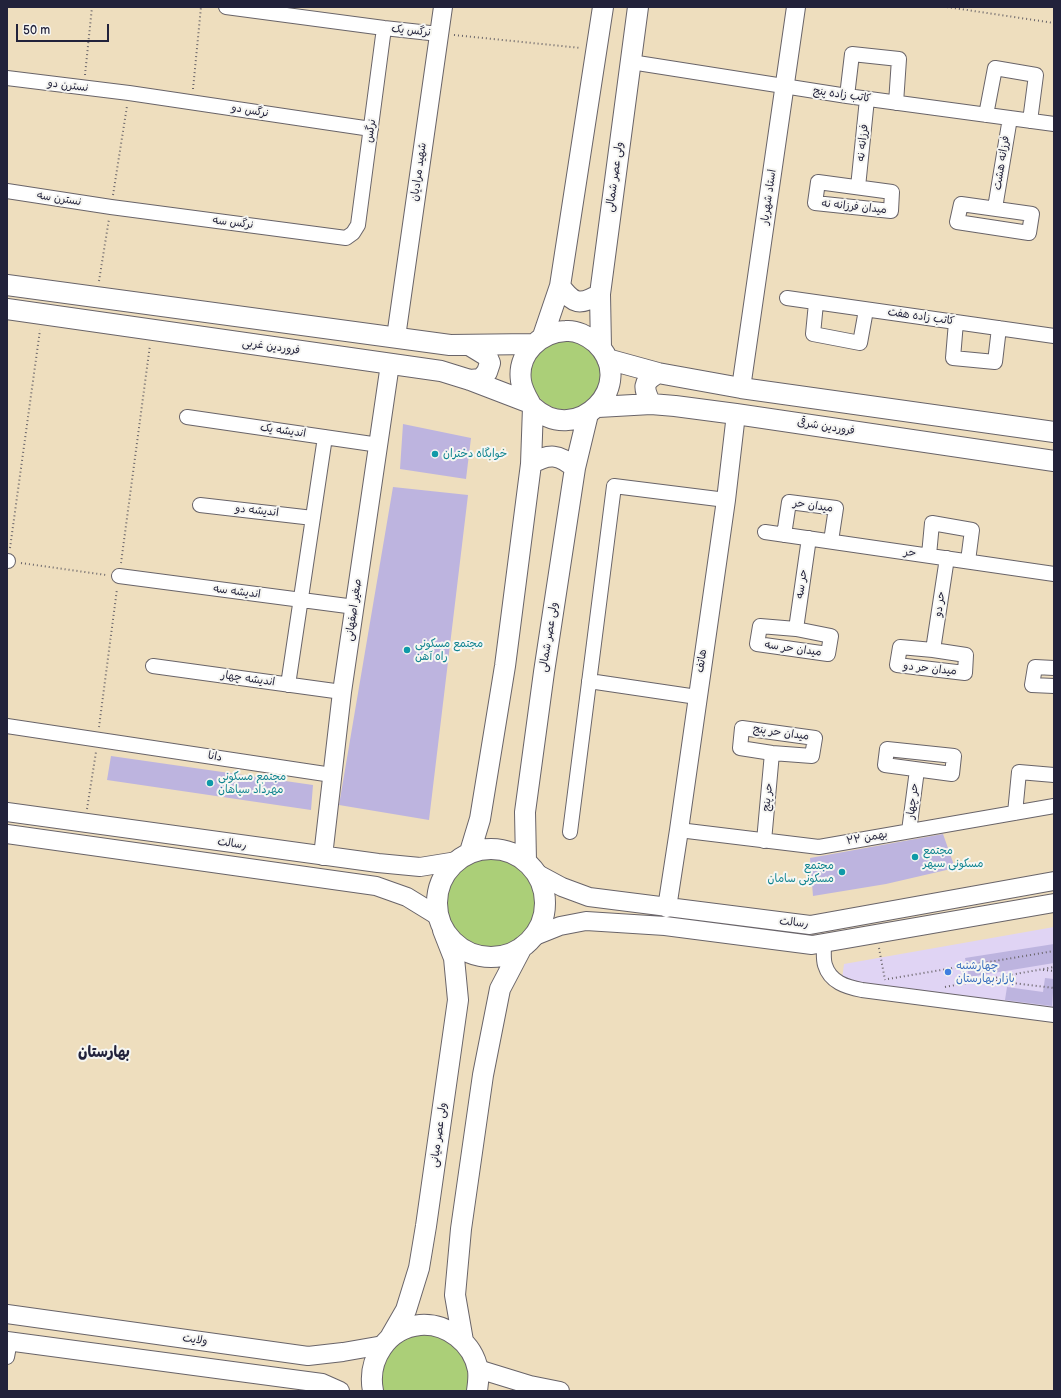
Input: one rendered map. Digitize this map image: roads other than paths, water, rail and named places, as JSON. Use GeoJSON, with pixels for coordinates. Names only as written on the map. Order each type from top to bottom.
{"type":"FeatureCollection","features":[{"type":"Feature","properties":{"kind":"main road"},"geometry":{"type":"LineString","coordinates":[[7,285],[450,345],[538,340],[555,332],[568,331],[580,333],[592,339],[604,353],[610,371],[610,384],[605,396],[593,410],[576,419],[563,420],[550,418],[539,412],[531,405],[523,392],[520,380],[521,367],[525,355],[538,340],[560,286],[603,7]]}},
{"type":"Feature","properties":{"kind":"main road","name":"ولی عصر شمالی"},"geometry":{"type":"LineString","coordinates":[[604,353],[600,294],[638,7]]}},
{"type":"Feature","properties":{"kind":"main road"},"geometry":{"type":"LineString","coordinates":[[560,286],[567,296],[576,301],[588,302],[600,294]]}},
{"type":"Feature","properties":{"kind":"main road"},"geometry":{"type":"LineString","coordinates":[[103,322],[106,299]]}},
{"type":"Feature","properties":{"kind":"main road","name":"فروردین غربی"},"geometry":{"type":"LineString","coordinates":[[7,309],[442,371],[470,380],[531,405]]}},
{"type":"Feature","properties":{"kind":"main road"},"geometry":{"type":"LineString","coordinates":[[469,345],[487,356],[490,363],[487,372],[481,379],[470,380]]}},
{"type":"Feature","properties":{"kind":"main road"},"geometry":{"type":"LineString","coordinates":[[604,353],[658,373],[741,388],[1054,432]]}},
{"type":"Feature","properties":{"kind":"main road"},"geometry":{"type":"LineString","coordinates":[[651,404],[645,393],[645,384],[648,379],[658,373]]}},
{"type":"Feature","properties":{"kind":"main road","name":"فروردین شرقی"},"geometry":{"type":"LineString","coordinates":[[593,410],[651,404],[736,414],[1054,461]]}},
{"type":"Feature","properties":{"kind":"main road"},"geometry":{"type":"LineString","coordinates":[[528,942],[506,955],[488,957],[470,953],[455,944],[440,923],[436,900],[439,886],[446,872],[463,857],[480,819],[505,666],[531,464],[531,405]]}},
{"type":"Feature","properties":{"kind":"main road","name":"ولی عصر شمالی"},"geometry":{"type":"LineString","coordinates":[[531,867],[525,812],[574,468],[593,410]]}},
{"type":"Feature","properties":{"kind":"main road"},"geometry":{"type":"LineString","coordinates":[[531,464],[542,458],[554,456],[566,460],[574,468]]}},
{"type":"Feature","properties":{"kind":"main road"},"geometry":{"type":"LineString","coordinates":[[463,857],[490,849],[509,852],[531,867],[543,888],[546,904],[542,921],[500,989],[482,1082],[461,1229],[455,1295],[463,1341]]}},
{"type":"Feature","properties":{"kind":"main road","name":"ولی عصر میانی"},"geometry":{"type":"LineString","coordinates":[[373,1391],[371,1373],[373,1363],[377,1354],[406,1310],[419,1268],[426,1226],[458,1000],[454,958],[440,923]]}},
{"type":"Feature","properties":{"kind":"main road"},"geometry":{"type":"LineString","coordinates":[[387,1341],[405,1329],[420,1325],[436,1326],[451,1331],[463,1341],[473,1354],[478,1369],[477,1391]]}},
{"type":"Feature","properties":{"kind":"street","name":"نرگس یک"},"geometry":{"type":"LineString","coordinates":[[226,7],[439,34]]}},
{"type":"Feature","properties":{"kind":"street","name":"شهید مرادیان"},"geometry":{"type":"LineString","coordinates":[[396,338],[443,7]]}},
{"type":"Feature","properties":{"kind":"street","name":"استاد شهریار"},"geometry":{"type":"LineString","coordinates":[[741,388],[796,7]]}},
{"type":"Feature","properties":{"kind":"street","name":"نرگس"},"geometry":{"type":"LineString","coordinates":[[353,233],[358,225],[384,28]]}},
{"type":"Feature","properties":{"kind":"street"},"geometry":{"type":"LineString","coordinates":[[847,96],[852,54],[899,59],[896,102]]}},
{"type":"Feature","properties":{"kind":"street","name":"کاتب زاده پنج"},"geometry":{"type":"LineString","coordinates":[[631,62],[785,87],[1054,124]]}},
{"type":"Feature","properties":{"kind":"street"},"geometry":{"type":"LineString","coordinates":[[986,115],[995,68],[1036,75],[1030,121]]}},
{"type":"Feature","properties":{"kind":"street","name":"نسترن دو"},"geometry":{"type":"LineString","coordinates":[[7,78],[129,93]]}},
{"type":"Feature","properties":{"kind":"street","name":"نرگس دو"},"geometry":{"type":"LineString","coordinates":[[129,93],[371,129]]}},
{"type":"Feature","properties":{"kind":"street","name":"فرزانه نه"},"geometry":{"type":"LineString","coordinates":[[858,187],[867,99]]}},
{"type":"Feature","properties":{"kind":"street","name":"فرزانه هشت"},"geometry":{"type":"LineString","coordinates":[[995,208],[1010,118]]}},
{"type":"Feature","properties":{"kind":"street","name":"میدان فرزانه نه"},"geometry":{"type":"LineString","coordinates":[[818,182],[858,187],[892,192],[891,211],[815,203],[818,182]]}},
{"type":"Feature","properties":{"kind":"street","name":"نسترن سه"},"geometry":{"type":"LineString","coordinates":[[7,191],[111,207]]}},
{"type":"Feature","properties":{"kind":"street"},"geometry":{"type":"LineString","coordinates":[[961,204],[995,208],[1032,214],[1029,233],[957,222],[961,204]]}},
{"type":"Feature","properties":{"kind":"street","name":"نرگس سه"},"geometry":{"type":"LineString","coordinates":[[111,207],[346,238],[353,233]]}},
{"type":"Feature","properties":{"kind":"street","name":"کاتب زاده هفت"},"geometry":{"type":"LineString","coordinates":[[787,298],[1054,336]]}},
{"type":"Feature","properties":{"kind":"street"},"geometry":{"type":"LineString","coordinates":[[816,302],[813,334],[860,343],[866,310]]}},
{"type":"Feature","properties":{"kind":"street"},"geometry":{"type":"LineString","coordinates":[[956,322],[953,358],[995,362],[999,328]]}},
{"type":"Feature","properties":{"kind":"street","name":"صغیر اصفهانی"},"geometry":{"type":"LineString","coordinates":[[323,856],[342,692],[390,364]]}},
{"type":"Feature","properties":{"kind":"street","name":"هاتف"},"geometry":{"type":"LineString","coordinates":[[666,908],[679,830],[726,500],[736,414]]}},
{"type":"Feature","properties":{"kind":"street","name":"اندیشه یک"},"geometry":{"type":"LineString","coordinates":[[187,417],[378,445]]}},
{"type":"Feature","properties":{"kind":"street"},"geometry":{"type":"LineString","coordinates":[[288,685],[324,437]]}},
{"type":"Feature","properties":{"kind":"street"},"geometry":{"type":"LineString","coordinates":[[570,832],[614,486],[726,500]]}},
{"type":"Feature","properties":{"kind":"street","name":"میدان حر"},"geometry":{"type":"LineString","coordinates":[[784,535],[789,502],[836,508],[831,541]]}},
{"type":"Feature","properties":{"kind":"street","name":"اندیشه دو"},"geometry":{"type":"LineString","coordinates":[[200,505],[313,518]]}},
{"type":"Feature","properties":{"kind":"street"},"geometry":{"type":"LineString","coordinates":[[929,556],[932,523],[972,530],[968,561]]}},
{"type":"Feature","properties":{"kind":"street","name":"حر"},"geometry":{"type":"LineString","coordinates":[[765,532],[1054,574]]}},
{"type":"Feature","properties":{"kind":"street","name":"حر سه"},"geometry":{"type":"LineString","coordinates":[[796,629],[808,538]]}},
{"type":"Feature","properties":{"kind":"street","name":"حر دو"},"geometry":{"type":"LineString","coordinates":[[933,650],[947,558]]}},
{"type":"Feature","properties":{"kind":"street","name":"اندیشه سه"},"geometry":{"type":"LineString","coordinates":[[119,576],[355,607]]}},
{"type":"Feature","properties":{"kind":"street","name":"میدان حر سه"},"geometry":{"type":"LineString","coordinates":[[760,626],[796,629],[831,636],[828,654],[757,644],[760,626]]}},
{"type":"Feature","properties":{"kind":"street","name":"اندیشه چهار"},"geometry":{"type":"LineString","coordinates":[[153,666],[342,692]]}},
{"type":"Feature","properties":{"kind":"street"},"geometry":{"type":"LineString","coordinates":[[1054,668],[1035,667],[1032,685],[1054,686]]}},
{"type":"Feature","properties":{"kind":"street"},"geometry":{"type":"LineString","coordinates":[[589,681],[697,697]]}},
{"type":"Feature","properties":{"kind":"street","name":"دانا"},"geometry":{"type":"LineString","coordinates":[[7,726],[332,774]]}},
{"type":"Feature","properties":{"kind":"street","name":"میدان حر پنج"},"geometry":{"type":"LineString","coordinates":[[742,728],[815,738],[812,756],[772,753],[740,748],[742,728]]}},
{"type":"Feature","properties":{"kind":"street","name":"حر پنج"},"geometry":{"type":"LineString","coordinates":[[764,841],[772,753]]}},
{"type":"Feature","properties":{"kind":"street","name":"حر چهار"},"geometry":{"type":"LineString","coordinates":[[909,831],[917,770]]}},
{"type":"Feature","properties":{"kind":"street"},"geometry":{"type":"LineString","coordinates":[[1015,813],[1019,772],[1054,775]]}},
{"type":"Feature","properties":{"kind":"street","name":"۲۲ بهمن"},"geometry":{"type":"LineString","coordinates":[[679,830],[819,847],[1054,806]]}},
{"type":"Feature","properties":{"kind":"street","name":"رسالت"},"geometry":{"type":"LineString","coordinates":[[7,812],[323,856],[420,867],[463,857]]}},
{"type":"Feature","properties":{"kind":"street","name":"رسالت"},"geometry":{"type":"LineString","coordinates":[[7,834],[376,886],[407,897],[440,923]]}},
{"type":"Feature","properties":{"kind":"street","name":"رسالت"},"geometry":{"type":"LineString","coordinates":[[531,867],[562,887],[589,897],[666,908],[810,925],[1054,881]]}},
{"type":"Feature","properties":{"kind":"street","name":"رسالت"},"geometry":{"type":"LineString","coordinates":[[528,942],[560,926],[586,921],[665,926],[812,945],[1054,903]]}},
{"type":"Feature","properties":{"kind":"street"},"geometry":{"type":"LineString","coordinates":[[824,943],[825,965],[831,978],[847,987],[1054,1015]]}},
{"type":"Feature","properties":{"kind":"street","name":"ولایت"},"geometry":{"type":"LineString","coordinates":[[7,1314],[308,1356],[343,1352],[387,1341]]}},
{"type":"Feature","properties":{"kind":"street"},"geometry":{"type":"LineString","coordinates":[[8,1346],[322,1383],[340,1391]]}},
{"type":"Feature","properties":{"kind":"street"},"geometry":{"type":"LineString","coordinates":[[478,1369],[530,1386],[560,1391]]}},
{"type":"Feature","properties":{"kind":"place","name":"خوابگاه دختران"},"geometry":{"type":"Point","coordinates":[435,454]}},
{"type":"Feature","properties":{"kind":"place","name":"مجتمع مسکونی راه آهن"},"geometry":{"type":"Point","coordinates":[407,650]}},
{"type":"Feature","properties":{"kind":"place","name":"مجتمع مسکونی مهرداد سپاهان"},"geometry":{"type":"Point","coordinates":[210,783]}},
{"type":"Feature","properties":{"kind":"place","name":"مجتمع مسکونی سپهر"},"geometry":{"type":"Point","coordinates":[915,857]}},
{"type":"Feature","properties":{"kind":"place","name":"مجتمع مسکونی سامان"},"geometry":{"type":"Point","coordinates":[842,872]}},
{"type":"Feature","properties":{"kind":"place","name":"چهارشنبه بازار بهارستان"},"geometry":{"type":"Point","coordinates":[948,972]}},
{"type":"Feature","properties":{"kind":"district","name":"بهارستان"},"geometry":{"type":"Point","coordinates":[104,1053]}}]}
